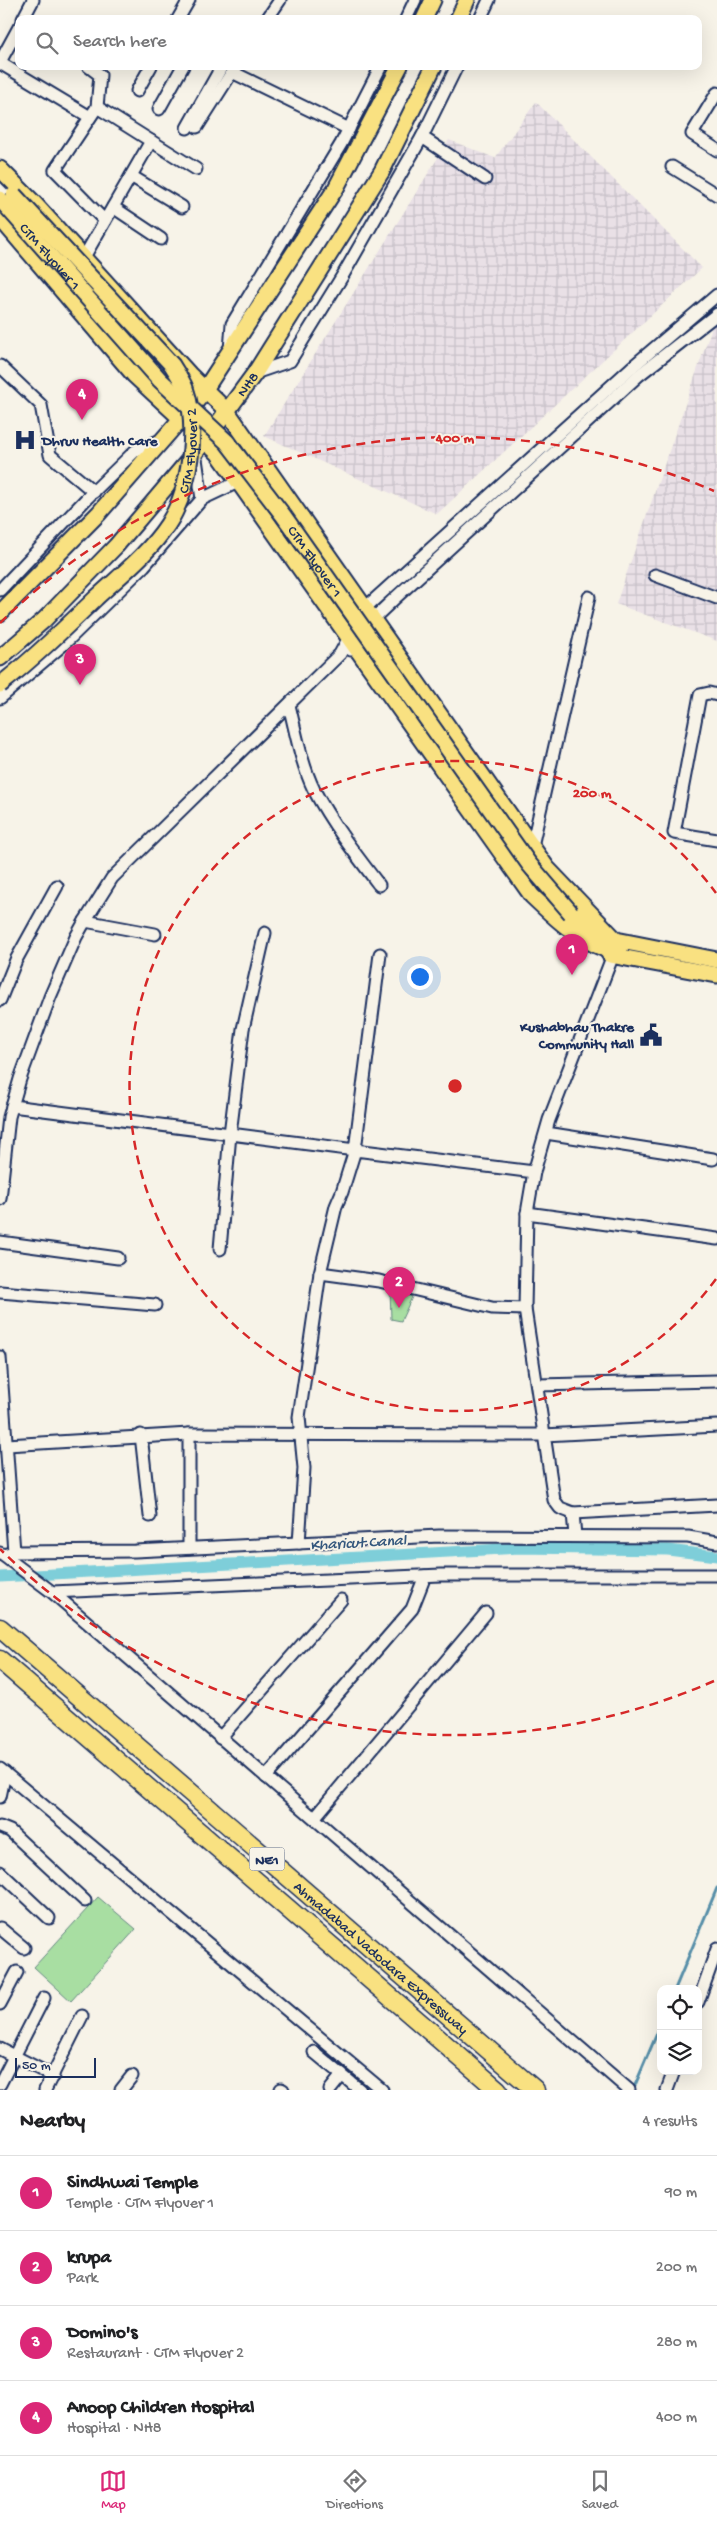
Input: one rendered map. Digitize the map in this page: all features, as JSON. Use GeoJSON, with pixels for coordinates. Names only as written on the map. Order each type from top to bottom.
{"type":"FeatureCollection","features":[{"type":"Feature","properties":{"kind":"highway","name":"Ahmadabad Vadodara Expressway"},"geometry":{"type":"LineString","coordinates":[[0,1628],[535,2090]]}},
{"type":"Feature","properties":{"kind":"highway","name":"Ahmadabad Vadodara Expressway"},"geometry":{"type":"LineString","coordinates":[[0,1660],[498,2090]]}},
{"type":"Feature","properties":{"kind":"main road"},"geometry":{"type":"LineString","coordinates":[[426,15],[433,0]]}},
{"type":"Feature","properties":{"kind":"main road"},"geometry":{"type":"LineString","coordinates":[[460,15],[467,0]]}},
{"type":"Feature","properties":{"kind":"main road","name":"NH8"},"geometry":{"type":"LineString","coordinates":[[0,612],[99,513],[167,438],[205,391],[336,188],[398,70]]}},
{"type":"Feature","properties":{"kind":"main road","name":"NH8"},"geometry":{"type":"LineString","coordinates":[[0,658],[44,620],[116,546],[200,447],[255,374],[382,172],[432,70]]}},
{"type":"Feature","properties":{"kind":"main road"},"geometry":{"type":"LineString","coordinates":[[0,169],[84,257],[205,391],[227,411],[547,868],[611,949]]}},
{"type":"Feature","properties":{"kind":"main road","name":"CTM Flyover 2"},"geometry":{"type":"LineString","coordinates":[[0,183],[54,237],[172,365],[185,388],[190,419],[191,445],[188,472],[180,498],[168,524],[149,548],[57,636],[0,685]]}},
{"type":"Feature","properties":{"kind":"main road","name":"CTM Flyover 1"},"geometry":{"type":"LineString","coordinates":[[0,199],[160,380],[227,442],[283,515],[529,864],[571,914],[611,949]]}},
{"type":"Feature","properties":{"kind":"main road"},"geometry":{"type":"LineString","coordinates":[[0,218],[134,375],[181,421],[200,447],[218,453],[532,896],[564,926],[584,940],[611,949],[669,958],[717,960]]}},
{"type":"Feature","properties":{"kind":"main road"},"geometry":{"type":"LineString","coordinates":[[669,958],[717,975]]}},
{"type":"Feature","properties":{"kind":"street"},"geometry":{"type":"LineString","coordinates":[[26,15],[33,0]]}},
{"type":"Feature","properties":{"kind":"street"},"geometry":{"type":"LineString","coordinates":[[180,15],[189,0]]}},
{"type":"Feature","properties":{"kind":"street"},"geometry":{"type":"LineString","coordinates":[[270,15],[280,0]]}},
{"type":"Feature","properties":{"kind":"street"},"geometry":{"type":"LineString","coordinates":[[408,15],[415,0]]}},
{"type":"Feature","properties":{"kind":"street"},"geometry":{"type":"LineString","coordinates":[[482,15],[489,0]]}},
{"type":"Feature","properties":{"kind":"street"},"geometry":{"type":"LineString","coordinates":[[15,34],[0,62],[90,117]]}},
{"type":"Feature","properties":{"kind":"street"},"geometry":{"type":"LineString","coordinates":[[93,70],[100,75],[97,106],[55,170],[105,221]]}},
{"type":"Feature","properties":{"kind":"street"},"geometry":{"type":"LineString","coordinates":[[137,91],[149,70]]}},
{"type":"Feature","properties":{"kind":"street"},"geometry":{"type":"LineString","coordinates":[[159,109],[181,70]]}},
{"type":"Feature","properties":{"kind":"street"},"geometry":{"type":"LineString","coordinates":[[192,128],[227,70]]}},
{"type":"Feature","properties":{"kind":"street"},"geometry":{"type":"LineString","coordinates":[[232,70],[349,129]]}},
{"type":"Feature","properties":{"kind":"street"},"geometry":{"type":"LineString","coordinates":[[229,354],[232,324],[297,219],[349,129],[379,70]]}},
{"type":"Feature","properties":{"kind":"street"},"geometry":{"type":"LineString","coordinates":[[255,374],[290,361],[343,276],[422,138],[455,70]]}},
{"type":"Feature","properties":{"kind":"street"},"geometry":{"type":"LineString","coordinates":[[717,92],[692,134],[717,150]]}},
{"type":"Feature","properties":{"kind":"street"},"geometry":{"type":"LineString","coordinates":[[97,106],[196,169]]}},
{"type":"Feature","properties":{"kind":"street"},"geometry":{"type":"LineString","coordinates":[[422,138],[486,179]]}},
{"type":"Feature","properties":{"kind":"street"},"geometry":{"type":"LineString","coordinates":[[84,257],[151,141]]}},
{"type":"Feature","properties":{"kind":"street"},"geometry":{"type":"LineString","coordinates":[[672,167],[717,195]]}},
{"type":"Feature","properties":{"kind":"street"},"geometry":{"type":"LineString","coordinates":[[131,176],[182,207]]}},
{"type":"Feature","properties":{"kind":"street"},"geometry":{"type":"LineString","coordinates":[[113,207],[161,240]]}},
{"type":"Feature","properties":{"kind":"street"},"geometry":{"type":"LineString","coordinates":[[0,1200],[1,1165],[12,1106],[20,1079],[50,997],[76,937],[112,878],[353,643],[369,614],[631,368],[715,301]]}},
{"type":"Feature","properties":{"kind":"street"},"geometry":{"type":"LineString","coordinates":[[369,614],[639,375],[717,314]]}},
{"type":"Feature","properties":{"kind":"street"},"geometry":{"type":"LineString","coordinates":[[0,366],[41,405],[50,456],[94,492]]}},
{"type":"Feature","properties":{"kind":"street"},"geometry":{"type":"LineString","coordinates":[[0,590],[135,451],[167,438]]}},
{"type":"Feature","properties":{"kind":"street"},"geometry":{"type":"LineString","coordinates":[[200,447],[202,499]]}},
{"type":"Feature","properties":{"kind":"street"},"geometry":{"type":"LineString","coordinates":[[0,698],[65,643],[144,566],[202,499],[238,482]]}},
{"type":"Feature","properties":{"kind":"street"},"geometry":{"type":"LineString","coordinates":[[655,575],[717,598]]}},
{"type":"Feature","properties":{"kind":"street"},"geometry":{"type":"LineString","coordinates":[[532,846],[589,597]]}},
{"type":"Feature","properties":{"kind":"street"},"geometry":{"type":"LineString","coordinates":[[717,695],[709,693],[700,695],[674,833],[717,840]]}},
{"type":"Feature","properties":{"kind":"street"},"geometry":{"type":"LineString","coordinates":[[288,705],[303,761],[314,789],[343,838],[379,885]]}},
{"type":"Feature","properties":{"kind":"street"},"geometry":{"type":"LineString","coordinates":[[0,1000],[16,960],[57,886]]}},
{"type":"Feature","properties":{"kind":"street"},"geometry":{"type":"LineString","coordinates":[[85,921],[155,934]]}},
{"type":"Feature","properties":{"kind":"street"},"geometry":{"type":"LineString","coordinates":[[220,1249],[230,1134],[243,1029],[265,933]]}},
{"type":"Feature","properties":{"kind":"street"},"geometry":{"type":"LineString","coordinates":[[611,949],[546,1133],[534,1172],[527,1213],[526,1309],[554,1500],[560,1508],[573,1513],[717,1505]]}},
{"type":"Feature","properties":{"kind":"street"},"geometry":{"type":"LineString","coordinates":[[299,1543],[304,1468],[299,1417],[320,1273],[336,1206],[356,1150],[380,954]]}},
{"type":"Feature","properties":{"kind":"street"},"geometry":{"type":"LineString","coordinates":[[12,1106],[534,1172]]}},
{"type":"Feature","properties":{"kind":"street"},"geometry":{"type":"LineString","coordinates":[[546,1133],[712,1159]]}},
{"type":"Feature","properties":{"kind":"street"},"geometry":{"type":"LineString","coordinates":[[527,1213],[717,1238]]}},
{"type":"Feature","properties":{"kind":"street"},"geometry":{"type":"LineString","coordinates":[[0,1242],[118,1258]]}},
{"type":"Feature","properties":{"kind":"street"},"geometry":{"type":"LineString","coordinates":[[320,1273],[388,1283],[492,1308],[526,1309]]}},
{"type":"Feature","properties":{"kind":"street"},"geometry":{"type":"LineString","coordinates":[[0,1292],[155,1305]]}},
{"type":"Feature","properties":{"kind":"street"},"geometry":{"type":"LineString","coordinates":[[0,1357],[7,1446],[6,1553]]}},
{"type":"Feature","properties":{"kind":"street"},"geometry":{"type":"LineString","coordinates":[[537,1385],[717,1381]]}},
{"type":"Feature","properties":{"kind":"street"},"geometry":{"type":"LineString","coordinates":[[7,1446],[141,1435],[544,1435],[717,1426]]}},
{"type":"Feature","properties":{"kind":"street"},"geometry":{"type":"LineString","coordinates":[[189,1434],[190,1548]]}},
{"type":"Feature","properties":{"kind":"street"},"geometry":{"type":"LineString","coordinates":[[141,1435],[150,1516]]}},
{"type":"Feature","properties":{"kind":"street"},"geometry":{"type":"LineString","coordinates":[[573,1513],[575,1536]]}},
{"type":"Feature","properties":{"kind":"street"},"geometry":{"type":"LineString","coordinates":[[6,1553],[190,1548],[438,1536],[688,1537],[717,1542]]}},
{"type":"Feature","properties":{"kind":"street"},"geometry":{"type":"LineString","coordinates":[[6,1553],[630,2090]]}},
{"type":"Feature","properties":{"kind":"street"},"geometry":{"type":"LineString","coordinates":[[52,1592],[425,1576],[717,1575]]}},
{"type":"Feature","properties":{"kind":"street"},"geometry":{"type":"LineString","coordinates":[[266,1778],[412,1609],[425,1576]]}},
{"type":"Feature","properties":{"kind":"street"},"geometry":{"type":"LineString","coordinates":[[220,1738],[341,1600]]}},
{"type":"Feature","properties":{"kind":"street"},"geometry":{"type":"LineString","coordinates":[[315,1818],[486,1613]]}},
{"type":"Feature","properties":{"kind":"street"},"geometry":{"type":"LineString","coordinates":[[0,1797],[2,1772]]}},
{"type":"Feature","properties":{"kind":"street"},"geometry":{"type":"LineString","coordinates":[[2,1772],[376,2088]]}},
{"type":"Feature","properties":{"kind":"street"},"geometry":{"type":"LineString","coordinates":[[0,1828],[10,1831],[85,1901]]}},
{"type":"Feature","properties":{"kind":"street"},"geometry":{"type":"LineString","coordinates":[[0,1872],[49,1918]]}},
{"type":"Feature","properties":{"kind":"street"},"geometry":{"type":"LineString","coordinates":[[0,1928],[24,1948]]}},
{"type":"Feature","properties":{"kind":"street"},"geometry":{"type":"LineString","coordinates":[[702,1991],[717,1949]]}},
{"type":"Feature","properties":{"kind":"street"},"geometry":{"type":"LineString","coordinates":[[0,2004],[17,1972]]}},
{"type":"Feature","properties":{"kind":"street"},"geometry":{"type":"LineString","coordinates":[[0,2084],[44,1998]]}},
{"type":"Feature","properties":{"kind":"street"},"geometry":{"type":"LineString","coordinates":[[45,2090],[82,2016]]}},
{"type":"Feature","properties":{"kind":"street"},"geometry":{"type":"LineString","coordinates":[[0,2049],[53,2076]]}},
{"type":"Feature","properties":{"kind":"street"},"geometry":{"type":"LineString","coordinates":[[314,2052],[360,2090]]}},
{"type":"Feature","properties":{"kind":"street"},"geometry":{"type":"LineString","coordinates":[[330,2090],[342,2075]]}},
{"type":"Feature","properties":{"kind":"street"},"geometry":{"type":"LineString","coordinates":[[667,2090],[673,2075]]}},
{"type":"Feature","properties":{"kind":"street"},"geometry":{"type":"LineString","coordinates":[[122,2090],[132,2076]]}},
{"type":"Feature","properties":{"kind":"shaded area"},"geometry":{"type":"Polygon","coordinates":[[[536,102],[702,268],[437,514],[264,436],[449,140],[495,158],[536,102]]]}},
{"type":"Feature","properties":{"kind":"shaded area"},"geometry":{"type":"Polygon","coordinates":[[[717,313],[717,641],[616,604],[717,313]]]}},
{"type":"Feature","properties":{"kind":"green space"},"geometry":{"type":"Polygon","coordinates":[[[390,1288],[412,1297],[401,1321],[391,1319],[390,1288]]]}},
{"type":"Feature","properties":{"kind":"green space"},"geometry":{"type":"Polygon","coordinates":[[[98,1897],[136,1929],[71,2001],[34,1967],[98,1897]]]}},
{"type":"Feature","properties":{"kind":"waterway","name":"Kharicut Canal"},"geometry":{"type":"LineString","coordinates":[[0,1577],[519,1548],[668,1550],[717,1556]]}},
{"type":"Feature","properties":{"kind":"waterway"},"geometry":{"type":"LineString","coordinates":[[677,1985],[717,1888]]}},
{"type":"Feature","properties":{"kind":"waterway"},"geometry":{"type":"LineString","coordinates":[[633,2090],[658,2030]]}},
{"type":"Feature","properties":{"kind":"place","name":"Anoop Children Hospital"},"geometry":{"type":"Point","coordinates":[82,420]}},
{"type":"Feature","properties":{"kind":"place","name":"Dhruv Health Care"},"geometry":{"type":"Point","coordinates":[25,440]}},
{"type":"Feature","properties":{"kind":"place","name":"Domino's"},"geometry":{"type":"Point","coordinates":[80,685]}},
{"type":"Feature","properties":{"kind":"place","name":"Sindhwai Temple"},"geometry":{"type":"Point","coordinates":[572,975]}},
{"type":"Feature","properties":{"kind":"place","name":"Kushabhau Thakre Community Hall"},"geometry":{"type":"Point","coordinates":[651,1035]}},
{"type":"Feature","properties":{"kind":"place","name":"krupa"},"geometry":{"type":"Point","coordinates":[399,1308]}}]}
